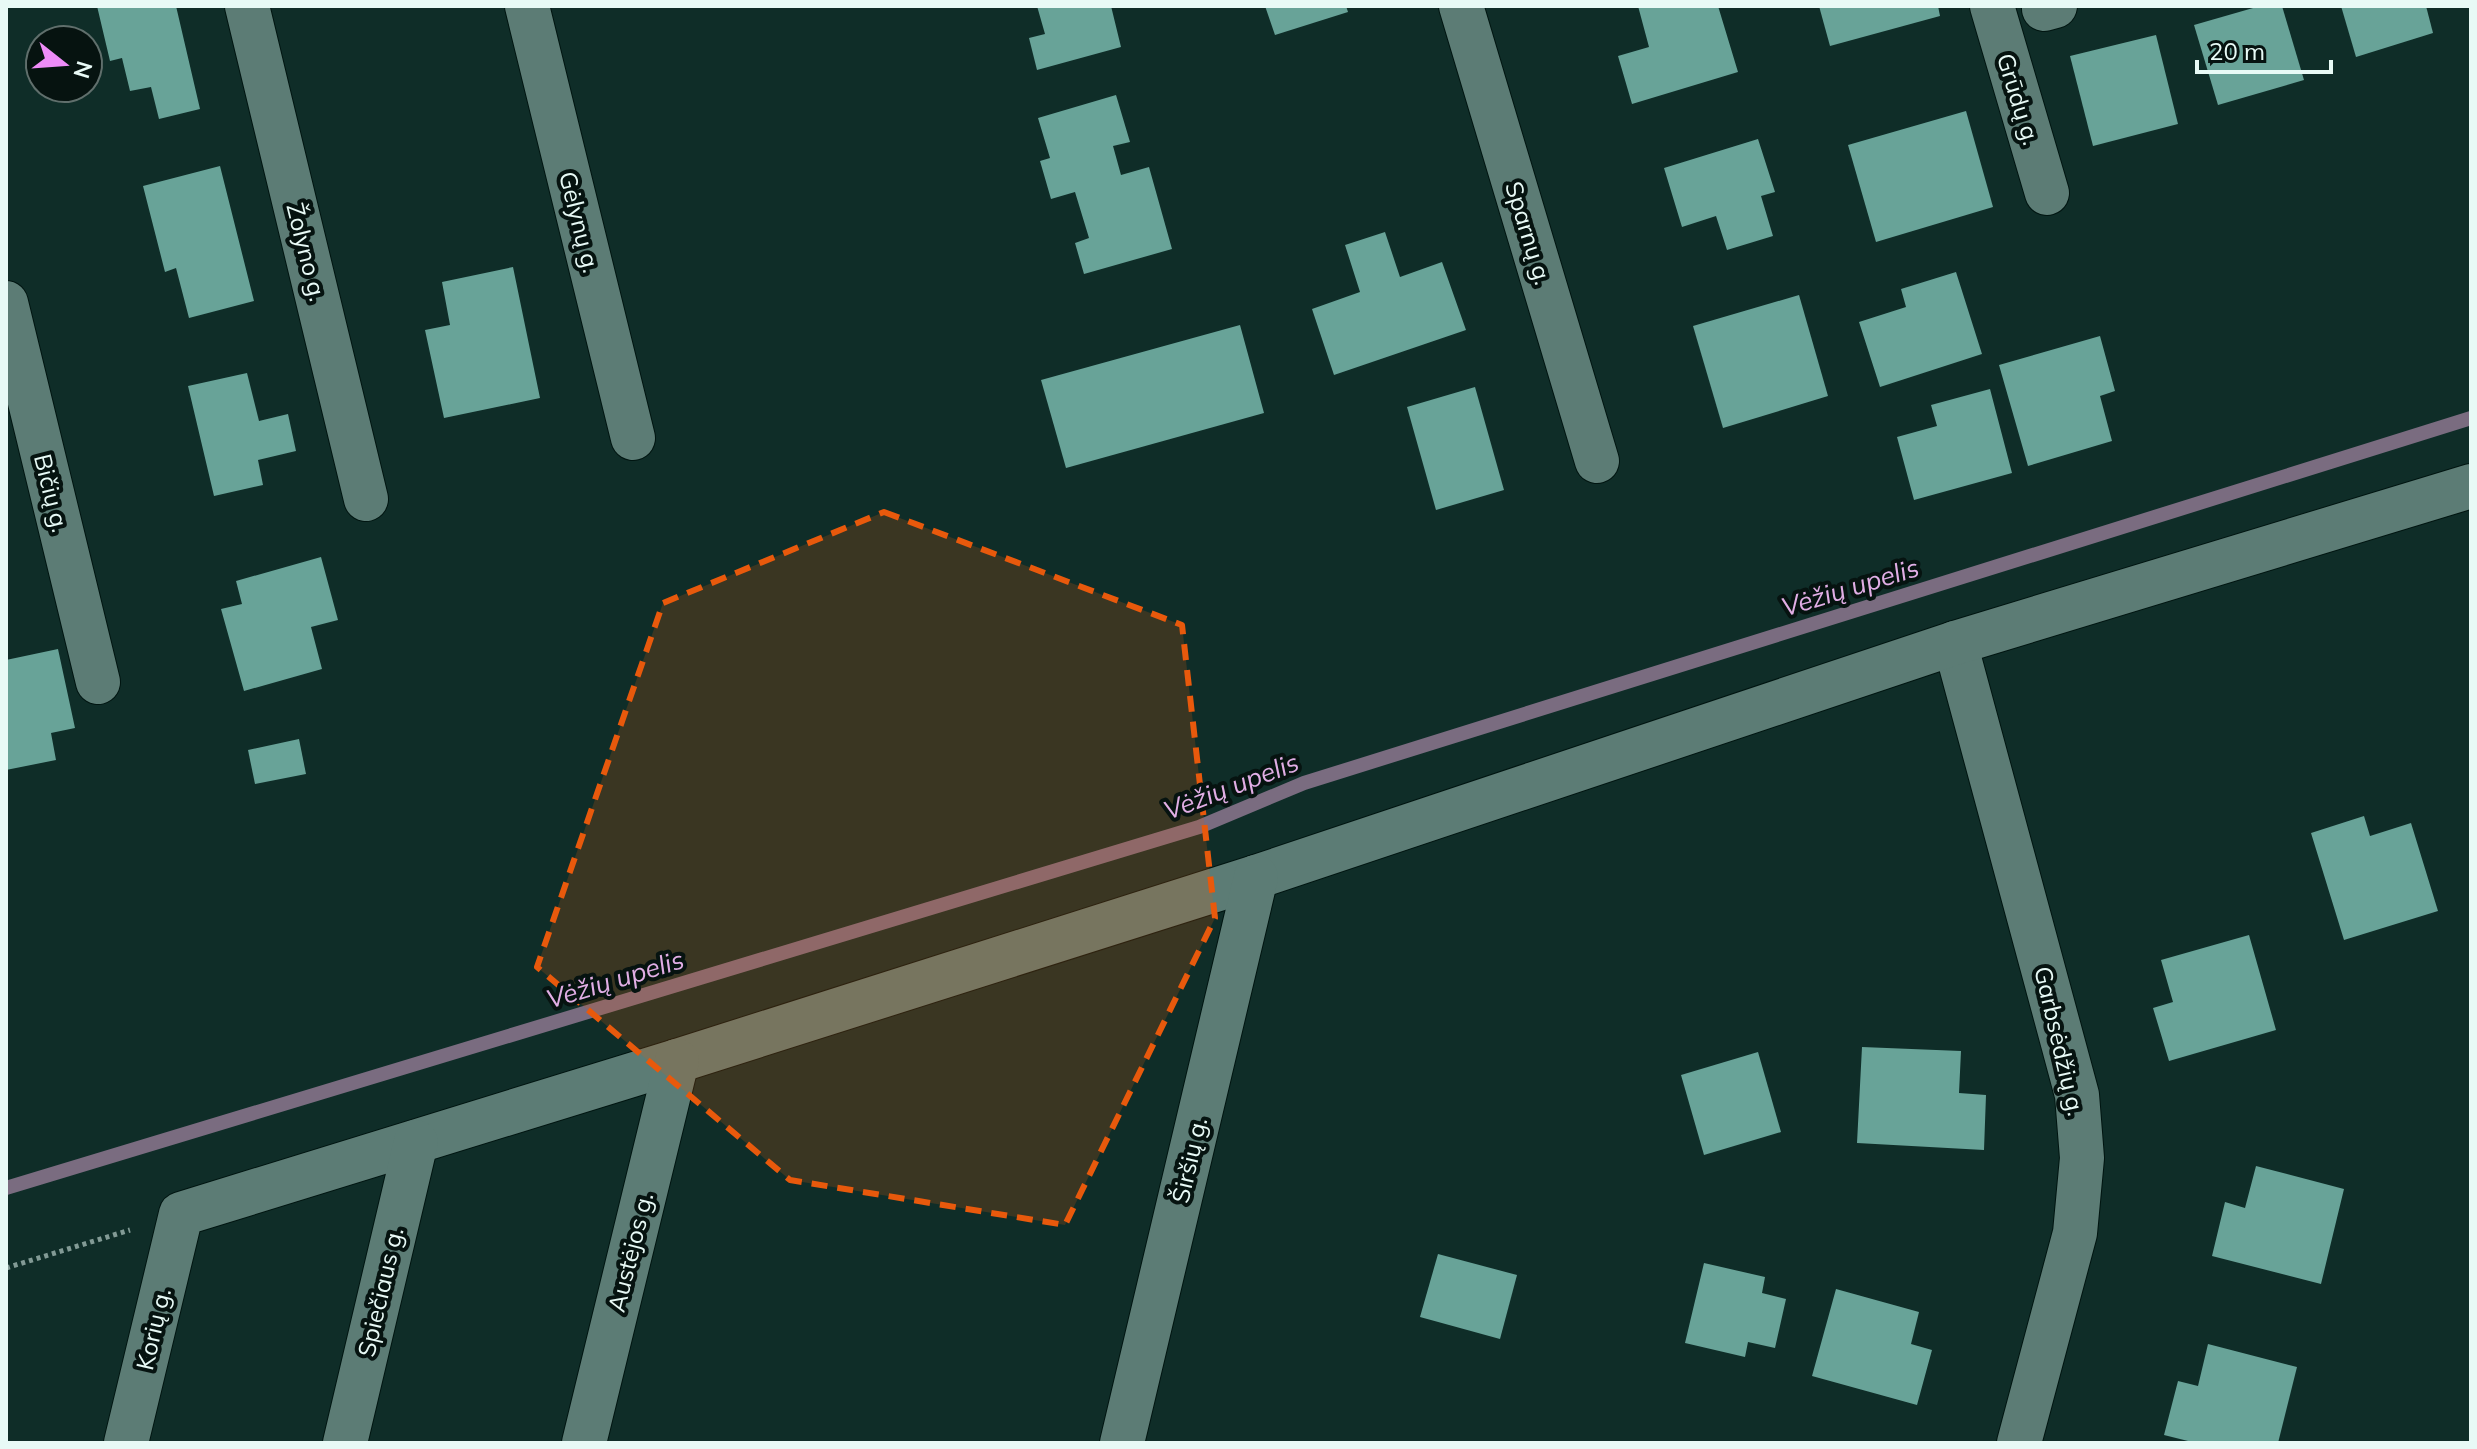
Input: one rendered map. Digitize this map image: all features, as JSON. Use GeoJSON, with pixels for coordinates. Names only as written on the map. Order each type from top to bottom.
{"type":"FeatureCollection","features":[{"type":"Feature","properties":{"kind":"street","name":"Žolyno g."},"geometry":{"type":"LineString","coordinates":[[247,6],[366,499]]}},
{"type":"Feature","properties":{"kind":"street","name":"Gėlynų g."},"geometry":{"type":"LineString","coordinates":[[527,6],[633,438]]}},
{"type":"Feature","properties":{"kind":"street","name":"Sparnų g."},"geometry":{"type":"LineString","coordinates":[[1461,6],[1597,461]]}},
{"type":"Feature","properties":{"kind":"street","name":"Grūdų g."},"geometry":{"type":"LineString","coordinates":[[1992,6],[2047,193]]}},
{"type":"Feature","properties":{"kind":"street","name":"Bičių g."},"geometry":{"type":"LineString","coordinates":[[6,303],[98,682]]}},
{"type":"Feature","properties":{"kind":"street"},"geometry":{"type":"LineString","coordinates":[[181,1214],[1256,877],[1955,643],[2471,486]]}},
{"type":"Feature","properties":{"kind":"street","name":"Garbsėdžių g."},"geometry":{"type":"LineString","coordinates":[[1955,643],[2077,1095],[2082,1158],[2075,1233],[2019,1443]]}},
{"type":"Feature","properties":{"kind":"street","name":"Širšių g."},"geometry":{"type":"LineString","coordinates":[[1122,1443],[1256,877]]}},
{"type":"Feature","properties":{"kind":"street","name":"Austėjos g."},"geometry":{"type":"LineString","coordinates":[[584,1443],[677,1061]]}},
{"type":"Feature","properties":{"kind":"street","name":"Spiečiaus g."},"geometry":{"type":"LineString","coordinates":[[345,1443],[416,1142]]}},
{"type":"Feature","properties":{"kind":"street","name":"Korių g."},"geometry":{"type":"LineString","coordinates":[[126,1443],[181,1214]]}},
{"type":"Feature","properties":{"kind":"path"},"geometry":{"type":"LineString","coordinates":[[6,1268],[181,1214]]}},
{"type":"Feature","properties":{"kind":"highlighted area"},"geometry":{"type":"Polygon","coordinates":[[[884,512],[1182,625],[1215,918],[1065,1225],[790,1180],[537,967],[663,603],[884,512]]]}},
{"type":"Feature","properties":{"kind":"building"},"geometry":{"type":"Polygon","coordinates":[[[97,6],[176,6],[200,109],[159,119],[151,87],[130,91],[122,58],[110,61],[104,24],[101,24],[97,6]]]}},
{"type":"Feature","properties":{"kind":"building"},"geometry":{"type":"Polygon","coordinates":[[[1037,6],[1111,6],[1121,47],[1037,70],[1029,38],[1045,34],[1037,6]]]}},
{"type":"Feature","properties":{"kind":"building"},"geometry":{"type":"Polygon","coordinates":[[[1265,6],[1346,6],[1348,12],[1275,35],[1265,6]]]}},
{"type":"Feature","properties":{"kind":"building"},"geometry":{"type":"Polygon","coordinates":[[[1638,6],[1718,6],[1738,72],[1632,104],[1618,56],[1649,47],[1638,6]]]}},
{"type":"Feature","properties":{"kind":"building"},"geometry":{"type":"Polygon","coordinates":[[[1819,6],[1938,6],[1940,16],[1830,46],[1819,6]]]}},
{"type":"Feature","properties":{"kind":"building"},"geometry":{"type":"Polygon","coordinates":[[[2260,6],[2282,6],[2304,80],[2218,105],[2194,25],[2260,6]]]}},
{"type":"Feature","properties":{"kind":"building"},"geometry":{"type":"Polygon","coordinates":[[[2341,6],[2426,6],[2433,33],[2356,57],[2341,6]]]}},
{"type":"Feature","properties":{"kind":"building"},"geometry":{"type":"Polygon","coordinates":[[[2156,35],[2178,124],[2093,146],[2070,56],[2156,35]]]}},
{"type":"Feature","properties":{"kind":"building"},"geometry":{"type":"Polygon","coordinates":[[[1116,95],[1130,142],[1113,146],[1121,175],[1149,167],[1172,249],[1084,274],[1075,243],[1089,238],[1075,192],[1051,199],[1040,161],[1050,158],[1038,118],[1116,95]]]}},
{"type":"Feature","properties":{"kind":"building"},"geometry":{"type":"Polygon","coordinates":[[[1966,111],[1993,207],[1876,242],[1848,145],[1966,111]]]}},
{"type":"Feature","properties":{"kind":"building"},"geometry":{"type":"Polygon","coordinates":[[[1758,139],[1775,192],[1761,196],[1773,236],[1727,250],[1716,216],[1682,227],[1664,168],[1758,139]]]}},
{"type":"Feature","properties":{"kind":"building"},"geometry":{"type":"Polygon","coordinates":[[[220,166],[254,301],[189,318],[176,268],[165,272],[143,186],[220,166]]]}},
{"type":"Feature","properties":{"kind":"building"},"geometry":{"type":"Polygon","coordinates":[[[1385,232],[1400,277],[1442,262],[1466,330],[1334,375],[1312,309],[1360,292],[1345,245],[1385,232]]]}},
{"type":"Feature","properties":{"kind":"building"},"geometry":{"type":"Polygon","coordinates":[[[513,267],[540,398],[444,418],[425,330],[450,325],[442,282],[513,267]]]}},
{"type":"Feature","properties":{"kind":"building"},"geometry":{"type":"Polygon","coordinates":[[[1956,272],[1982,354],[1880,387],[1859,322],[1906,307],[1901,289],[1956,272]]]}},
{"type":"Feature","properties":{"kind":"building"},"geometry":{"type":"Polygon","coordinates":[[[1799,295],[1828,396],[1723,428],[1693,326],[1799,295]]]}},
{"type":"Feature","properties":{"kind":"building"},"geometry":{"type":"Polygon","coordinates":[[[1240,325],[1264,413],[1066,468],[1041,380],[1240,325]]]}},
{"type":"Feature","properties":{"kind":"building"},"geometry":{"type":"Polygon","coordinates":[[[2100,336],[2115,391],[2100,396],[2112,441],[2028,466],[1999,365],[2100,336]]]}},
{"type":"Feature","properties":{"kind":"building"},"geometry":{"type":"Polygon","coordinates":[[[247,373],[259,421],[288,414],[296,451],[258,460],[263,485],[214,496],[188,386],[247,373]]]}},
{"type":"Feature","properties":{"kind":"building"},"geometry":{"type":"Polygon","coordinates":[[[1475,387],[1504,490],[1436,510],[1407,407],[1475,387]]]}},
{"type":"Feature","properties":{"kind":"building"},"geometry":{"type":"Polygon","coordinates":[[[1990,389],[2012,473],[1914,500],[1897,437],[1937,426],[1931,405],[1990,389]]]}},
{"type":"Feature","properties":{"kind":"building"},"geometry":{"type":"Polygon","coordinates":[[[321,557],[338,620],[311,627],[322,669],[244,691],[221,609],[242,604],[236,581],[321,557]]]}},
{"type":"Feature","properties":{"kind":"building"},"geometry":{"type":"Polygon","coordinates":[[[58,649],[75,728],[51,733],[56,760],[6,770],[6,660],[58,649]]]}},
{"type":"Feature","properties":{"kind":"building"},"geometry":{"type":"Polygon","coordinates":[[[299,739],[306,774],[255,784],[248,750],[299,739]]]}},
{"type":"Feature","properties":{"kind":"building"},"geometry":{"type":"Polygon","coordinates":[[[2364,816],[2370,836],[2411,823],[2438,911],[2344,940],[2311,833],[2364,816]]]}},
{"type":"Feature","properties":{"kind":"building"},"geometry":{"type":"Polygon","coordinates":[[[2249,935],[2276,1030],[2169,1061],[2153,1008],[2173,1002],[2161,960],[2249,935]]]}},
{"type":"Feature","properties":{"kind":"building"},"geometry":{"type":"Polygon","coordinates":[[[1862,1047],[1961,1051],[1959,1093],[1986,1095],[1984,1150],[1857,1143],[1862,1047]]]}},
{"type":"Feature","properties":{"kind":"building"},"geometry":{"type":"Polygon","coordinates":[[[1758,1052],[1781,1132],[1704,1155],[1681,1075],[1758,1052]]]}},
{"type":"Feature","properties":{"kind":"building"},"geometry":{"type":"Polygon","coordinates":[[[2256,1166],[2344,1189],[2321,1284],[2212,1256],[2225,1202],[2245,1208],[2256,1166]]]}},
{"type":"Feature","properties":{"kind":"building"},"geometry":{"type":"Polygon","coordinates":[[[1438,1254],[1517,1275],[1500,1339],[1420,1317],[1438,1254]]]}},
{"type":"Feature","properties":{"kind":"building"},"geometry":{"type":"Polygon","coordinates":[[[1704,1263],[1765,1277],[1762,1293],[1786,1299],[1775,1348],[1748,1342],[1745,1357],[1685,1343],[1704,1263]]]}},
{"type":"Feature","properties":{"kind":"building"},"geometry":{"type":"Polygon","coordinates":[[[1836,1289],[1919,1312],[1911,1344],[1932,1350],[1917,1405],[1812,1376],[1836,1289]]]}},
{"type":"Feature","properties":{"kind":"building"},"geometry":{"type":"Polygon","coordinates":[[[2208,1344],[2297,1367],[2278,1443],[2196,1443],[2164,1435],[2178,1381],[2198,1386],[2208,1344]]]}},
{"type":"Feature","properties":{"kind":"waterway","name":"Vėžių upelis"},"geometry":{"type":"LineString","coordinates":[[6,1188],[1199,827],[1304,783],[2471,418]]}}]}
